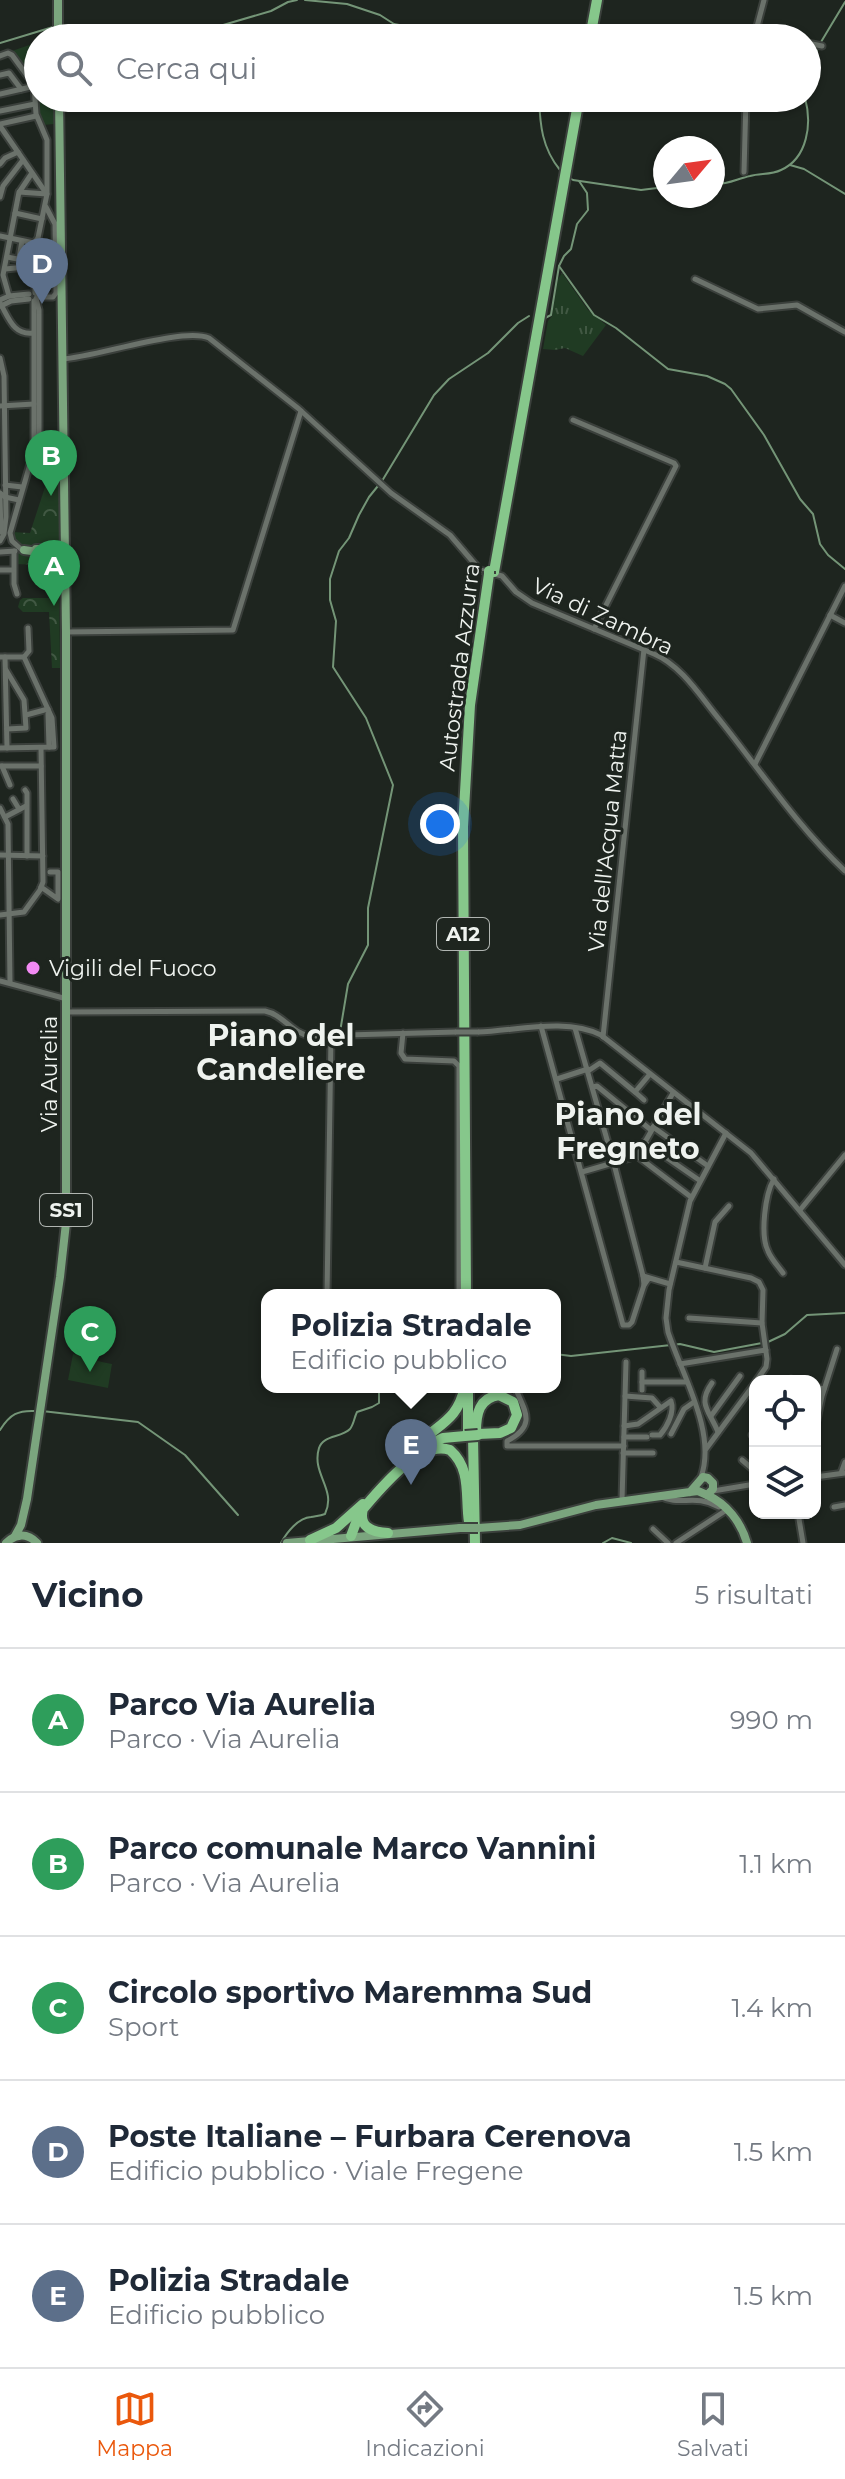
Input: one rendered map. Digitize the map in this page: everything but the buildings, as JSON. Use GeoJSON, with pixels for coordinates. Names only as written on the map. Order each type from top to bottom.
{"type":"FeatureCollection","features":[{"type":"Feature","properties":{"kind":"highway"},"geometry":{"type":"LineString","coordinates":[[590,24],[594,0]]}},
{"type":"Feature","properties":{"kind":"highway","name":"Autostrada Azzurra"},"geometry":{"type":"LineString","coordinates":[[469,1289],[468,828],[475,717],[491,573],[574,112]]}},
{"type":"Feature","properties":{"kind":"highway"},"geometry":{"type":"LineString","coordinates":[[347,1520],[345,1529],[351,1536],[363,1509],[420,1442],[451,1419],[465,1393]]}},
{"type":"Feature","properties":{"kind":"highway"},"geometry":{"type":"LineString","coordinates":[[468,1393],[474,1503],[472,1543]]}},
{"type":"Feature","properties":{"kind":"highway"},"geometry":{"type":"LineString","coordinates":[[310,1540],[329,1533],[347,1520],[432,1440],[448,1435],[505,1433],[514,1427],[518,1411],[514,1401],[502,1393]]}},
{"type":"Feature","properties":{"kind":"highway"},"geometry":{"type":"LineString","coordinates":[[469,1526],[472,1435]]}},
{"type":"Feature","properties":{"kind":"highway"},"geometry":{"type":"LineString","coordinates":[[404,1464],[432,1449],[452,1451],[461,1463],[465,1476],[472,1543]]}},
{"type":"Feature","properties":{"kind":"highway"},"geometry":{"type":"LineString","coordinates":[[363,1509],[361,1517],[365,1526],[373,1531],[388,1533]]}},
{"type":"Feature","properties":{"kind":"main road"},"geometry":{"type":"LineString","coordinates":[[58,0],[58,24]]}},
{"type":"Feature","properties":{"kind":"main road","name":"Via Aurelia"},"geometry":{"type":"LineString","coordinates":[[59,112],[65,682]]}},
{"type":"Feature","properties":{"kind":"main road","name":"Via Aurelia"},"geometry":{"type":"LineString","coordinates":[[29,1536],[24,1525],[25,1510],[66,1233],[63,442]]}},
{"type":"Feature","properties":{"kind":"main road"},"geometry":{"type":"LineString","coordinates":[[65,500],[63,554],[66,618]]}},
{"type":"Feature","properties":{"kind":"main road"},"geometry":{"type":"LineString","coordinates":[[49,552],[60,539],[62,515]]}},
{"type":"Feature","properties":{"kind":"main road"},"geometry":{"type":"LineString","coordinates":[[17,550],[49,552],[57,558],[63,554]]}},
{"type":"Feature","properties":{"kind":"main road"},"geometry":{"type":"LineString","coordinates":[[49,552],[59,570],[63,602]]}},
{"type":"Feature","properties":{"kind":"main road"},"geometry":{"type":"LineString","coordinates":[[287,1543],[469,1526],[520,1525],[622,1500],[707,1487],[724,1503],[747,1543]]}},
{"type":"Feature","properties":{"kind":"main road","name":"Via Aurelia"},"geometry":{"type":"LineString","coordinates":[[15,1536],[25,1510]]}},
{"type":"Feature","properties":{"kind":"main road"},"geometry":{"type":"LineString","coordinates":[[15,1536],[29,1536],[37,1543]]}},
{"type":"Feature","properties":{"kind":"main road","name":"SS1"},"geometry":{"type":"LineString","coordinates":[[6,1543],[15,1536]]}},
{"type":"Feature","properties":{"kind":"street"},"geometry":{"type":"LineString","coordinates":[[758,24],[764,0]]}},
{"type":"Feature","properties":{"kind":"street"},"geometry":{"type":"LineString","coordinates":[[0,56],[10,54],[24,72]]}},
{"type":"Feature","properties":{"kind":"street"},"geometry":{"type":"LineString","coordinates":[[0,75],[8,71],[21,89]]}},
{"type":"Feature","properties":{"kind":"street"},"geometry":{"type":"LineString","coordinates":[[0,94],[24,88]]}},
{"type":"Feature","properties":{"kind":"street"},"geometry":{"type":"LineString","coordinates":[[0,111],[24,106]]}},
{"type":"Feature","properties":{"kind":"street"},"geometry":{"type":"LineString","coordinates":[[35,446],[33,333],[36,240],[47,194],[48,143],[36,112]]}},
{"type":"Feature","properties":{"kind":"street"},"geometry":{"type":"LineString","coordinates":[[744,172],[746,112]]}},
{"type":"Feature","properties":{"kind":"street"},"geometry":{"type":"LineString","coordinates":[[36,116],[0,125],[47,194]]}},
{"type":"Feature","properties":{"kind":"street"},"geometry":{"type":"LineString","coordinates":[[0,164],[2,156],[18,152]]}},
{"type":"Feature","properties":{"kind":"street"},"geometry":{"type":"LineString","coordinates":[[0,197],[3,186],[23,160]]}},
{"type":"Feature","properties":{"kind":"street"},"geometry":{"type":"LineString","coordinates":[[9,296],[3,275],[10,238],[19,192],[33,173]]}},
{"type":"Feature","properties":{"kind":"street"},"geometry":{"type":"LineString","coordinates":[[19,192],[47,194]]}},
{"type":"Feature","properties":{"kind":"street"},"geometry":{"type":"LineString","coordinates":[[0,304],[9,296],[52,298],[56,294],[55,222],[45,205]]}},
{"type":"Feature","properties":{"kind":"street"},"geometry":{"type":"LineString","coordinates":[[15,213],[42,219]]}},
{"type":"Feature","properties":{"kind":"street"},"geometry":{"type":"LineString","coordinates":[[0,236],[22,241],[36,240]]}},
{"type":"Feature","properties":{"kind":"street"},"geometry":{"type":"LineString","coordinates":[[19,258],[22,241]]}},
{"type":"Feature","properties":{"kind":"street"},"geometry":{"type":"LineString","coordinates":[[7,257],[35,265]]}},
{"type":"Feature","properties":{"kind":"street"},"geometry":{"type":"LineString","coordinates":[[5,269],[35,265]]}},
{"type":"Feature","properties":{"kind":"street"},"geometry":{"type":"LineString","coordinates":[[695,279],[758,309],[797,305],[845,332]]}},
{"type":"Feature","properties":{"kind":"street"},"geometry":{"type":"LineString","coordinates":[[0,304],[34,297]]}},
{"type":"Feature","properties":{"kind":"street"},"geometry":{"type":"LineString","coordinates":[[17,594],[13,570],[17,550],[10,534],[39,433],[39,309],[34,297]]}},
{"type":"Feature","properties":{"kind":"street"},"geometry":{"type":"LineString","coordinates":[[0,304],[19,332],[33,333]]}},
{"type":"Feature","properties":{"kind":"street","name":"Via di Zambra"},"geometry":{"type":"LineString","coordinates":[[62,359],[163,340],[205,336],[301,411],[380,484],[450,535],[480,570],[502,576],[517,594],[532,603],[644,649],[676,668],[806,829],[845,871]]}},
{"type":"Feature","properties":{"kind":"street"},"geometry":{"type":"LineString","coordinates":[[0,358],[4,369],[1,540]]}},
{"type":"Feature","properties":{"kind":"street"},"geometry":{"type":"LineString","coordinates":[[2,406],[34,404]]}},
{"type":"Feature","properties":{"kind":"street"},"geometry":{"type":"LineString","coordinates":[[66,632],[230,632],[234,629],[301,411]]}},
{"type":"Feature","properties":{"kind":"street"},"geometry":{"type":"LineString","coordinates":[[573,420],[676,466],[594,629]]}},
{"type":"Feature","properties":{"kind":"street"},"geometry":{"type":"LineString","coordinates":[[4,481],[22,487]]}},
{"type":"Feature","properties":{"kind":"street"},"geometry":{"type":"LineString","coordinates":[[2,496],[19,500]]}},
{"type":"Feature","properties":{"kind":"street"},"geometry":{"type":"LineString","coordinates":[[2,518],[19,500]]}},
{"type":"Feature","properties":{"kind":"street"},"geometry":{"type":"LineString","coordinates":[[0,550],[17,550]]}},
{"type":"Feature","properties":{"kind":"street"},"geometry":{"type":"LineString","coordinates":[[0,570],[13,570]]}},
{"type":"Feature","properties":{"kind":"street"},"geometry":{"type":"LineString","coordinates":[[755,764],[845,586]]}},
{"type":"Feature","properties":{"kind":"street"},"geometry":{"type":"LineString","coordinates":[[830,615],[845,623]]}},
{"type":"Feature","properties":{"kind":"street"},"geometry":{"type":"LineString","coordinates":[[24,657],[29,651],[28,628]]}},
{"type":"Feature","properties":{"kind":"street","name":"Via dell'Acqua Matta"},"geometry":{"type":"LineString","coordinates":[[603,1037],[644,649]]}},
{"type":"Feature","properties":{"kind":"street"},"geometry":{"type":"LineString","coordinates":[[7,729],[29,728],[22,695],[5,668],[2,657],[24,657]]}},
{"type":"Feature","properties":{"kind":"street"},"geometry":{"type":"LineString","coordinates":[[5,668],[3,698],[7,729],[4,748],[52,747],[53,721],[24,657]]}},
{"type":"Feature","properties":{"kind":"street"},"geometry":{"type":"LineString","coordinates":[[26,715],[48,709]]}},
{"type":"Feature","properties":{"kind":"street"},"geometry":{"type":"LineString","coordinates":[[0,915],[24,912],[41,887],[41,748]]}},
{"type":"Feature","properties":{"kind":"street"},"geometry":{"type":"LineString","coordinates":[[10,785],[1,766],[41,766]]}},
{"type":"Feature","properties":{"kind":"street"},"geometry":{"type":"LineString","coordinates":[[25,790],[27,856]]}},
{"type":"Feature","properties":{"kind":"street"},"geometry":{"type":"LineString","coordinates":[[13,799],[19,809]]}},
{"type":"Feature","properties":{"kind":"street"},"geometry":{"type":"LineString","coordinates":[[5,817],[26,805]]}},
{"type":"Feature","properties":{"kind":"street"},"geometry":{"type":"LineString","coordinates":[[0,808],[8,824],[10,972],[18,986]]}},
{"type":"Feature","properties":{"kind":"street"},"geometry":{"type":"LineString","coordinates":[[0,855],[43,856]]}},
{"type":"Feature","properties":{"kind":"street"},"geometry":{"type":"LineString","coordinates":[[41,887],[58,899],[58,872],[50,872]]}},
{"type":"Feature","properties":{"kind":"street"},"geometry":{"type":"LineString","coordinates":[[0,942],[10,942]]}},
{"type":"Feature","properties":{"kind":"street"},"geometry":{"type":"LineString","coordinates":[[10,972],[4,982],[67,999]]}},
{"type":"Feature","properties":{"kind":"street"},"geometry":{"type":"LineString","coordinates":[[67,1012],[263,1011],[281,1016],[300,1034],[331,1036],[478,1032],[541,1026],[589,1030],[603,1037],[751,1153],[845,1265]]}},
{"type":"Feature","properties":{"kind":"street"},"geometry":{"type":"LineString","coordinates":[[541,1026],[623,1325],[632,1323],[646,1277],[575,1028]]}},
{"type":"Feature","properties":{"kind":"street"},"geometry":{"type":"LineString","coordinates":[[403,1033],[401,1054],[405,1059],[453,1061],[459,1066],[459,1289]]}},
{"type":"Feature","properties":{"kind":"street"},"geometry":{"type":"LineString","coordinates":[[327,1289],[331,1036]]}},
{"type":"Feature","properties":{"kind":"street"},"geometry":{"type":"LineString","coordinates":[[557,1079],[600,1063],[644,1100]]}},
{"type":"Feature","properties":{"kind":"street"},"geometry":{"type":"LineString","coordinates":[[635,1092],[650,1074]]}},
{"type":"Feature","properties":{"kind":"street"},"geometry":{"type":"LineString","coordinates":[[593,1087],[597,1086],[708,1166]]}},
{"type":"Feature","properties":{"kind":"street"},"geometry":{"type":"LineString","coordinates":[[582,1172],[637,1156],[673,1093]]}},
{"type":"Feature","properties":{"kind":"street"},"geometry":{"type":"LineString","coordinates":[[726,1133],[691,1197],[670,1284],[666,1317],[670,1339],[694,1402],[706,1449],[707,1487],[749,1484]]}},
{"type":"Feature","properties":{"kind":"street"},"geometry":{"type":"LineString","coordinates":[[644,1142],[700,1180]]}},
{"type":"Feature","properties":{"kind":"street"},"geometry":{"type":"LineString","coordinates":[[800,1210],[845,1155]]}},
{"type":"Feature","properties":{"kind":"street"},"geometry":{"type":"LineString","coordinates":[[637,1156],[691,1197]]}},
{"type":"Feature","properties":{"kind":"street"},"geometry":{"type":"LineString","coordinates":[[774,1179],[767,1194],[765,1242],[783,1273]]}},
{"type":"Feature","properties":{"kind":"street"},"geometry":{"type":"LineString","coordinates":[[705,1268],[715,1222],[729,1206]]}},
{"type":"Feature","properties":{"kind":"street"},"geometry":{"type":"LineString","coordinates":[[676,1262],[757,1281],[763,1293],[766,1366],[760,1375]]}},
{"type":"Feature","properties":{"kind":"street"},"geometry":{"type":"LineString","coordinates":[[646,1277],[670,1284]]}},
{"type":"Feature","properties":{"kind":"street"},"geometry":{"type":"LineString","coordinates":[[689,1318],[762,1323]]}},
{"type":"Feature","properties":{"kind":"street"},"geometry":{"type":"LineString","coordinates":[[680,1364],[765,1345]]}},
{"type":"Feature","properties":{"kind":"street"},"geometry":{"type":"LineString","coordinates":[[821,1402],[840,1347]]}},
{"type":"Feature","properties":{"kind":"street"},"geometry":{"type":"LineString","coordinates":[[622,1500],[626,1362]]}},
{"type":"Feature","properties":{"kind":"street"},"geometry":{"type":"LineString","coordinates":[[642,1372],[642,1390]]}},
{"type":"Feature","properties":{"kind":"street"},"geometry":{"type":"LineString","coordinates":[[711,1416],[740,1376]]}},
{"type":"Feature","properties":{"kind":"street"},"geometry":{"type":"LineString","coordinates":[[642,1382],[686,1382]]}},
{"type":"Feature","properties":{"kind":"street"},"geometry":{"type":"LineString","coordinates":[[712,1383],[703,1399],[718,1432]]}},
{"type":"Feature","properties":{"kind":"street"},"geometry":{"type":"LineString","coordinates":[[706,1449],[749,1391]]}},
{"type":"Feature","properties":{"kind":"street"},"geometry":{"type":"LineString","coordinates":[[518,1393],[526,1416],[522,1431],[506,1442],[507,1446],[653,1453]]}},
{"type":"Feature","properties":{"kind":"street"},"geometry":{"type":"LineString","coordinates":[[625,1396],[652,1398],[660,1407]]}},
{"type":"Feature","properties":{"kind":"street"},"geometry":{"type":"LineString","coordinates":[[624,1426],[638,1424],[668,1401],[673,1403],[663,1433],[624,1437]]}},
{"type":"Feature","properties":{"kind":"street"},"geometry":{"type":"LineString","coordinates":[[671,1434],[684,1409],[694,1402]]}},
{"type":"Feature","properties":{"kind":"street"},"geometry":{"type":"LineString","coordinates":[[742,1460],[749,1466]]}},
{"type":"Feature","properties":{"kind":"street"},"geometry":{"type":"LineString","coordinates":[[821,1476],[843,1473],[845,1462]]}},
{"type":"Feature","properties":{"kind":"street"},"geometry":{"type":"LineString","coordinates":[[659,1496],[672,1501],[705,1500],[735,1519]]}},
{"type":"Feature","properties":{"kind":"street"},"geometry":{"type":"LineString","coordinates":[[834,1507],[845,1505]]}},
{"type":"Feature","properties":{"kind":"street"},"geometry":{"type":"LineString","coordinates":[[676,1543],[725,1511]]}},
{"type":"Feature","properties":{"kind":"street"},"geometry":{"type":"LineString","coordinates":[[799,1519],[803,1543]]}},
{"type":"Feature","properties":{"kind":"street"},"geometry":{"type":"LineString","coordinates":[[653,1529],[668,1543]]}},
{"type":"Feature","properties":{"kind":"green space"},"geometry":{"type":"Polygon","coordinates":[[[24,47],[24,67],[12,51],[24,47]]]}},
{"type":"Feature","properties":{"kind":"green space"},"geometry":{"type":"Polygon","coordinates":[[[38,112],[54,112],[54,124],[43,125],[38,112]]]}},
{"type":"Feature","properties":{"kind":"green space"},"geometry":{"type":"Polygon","coordinates":[[[562,273],[588,310],[606,325],[583,356],[565,348],[543,349],[558,279],[562,273]]]}},
{"type":"Feature","properties":{"kind":"green space"},"geometry":{"type":"Polygon","coordinates":[[[48,478],[60,478],[59,540],[52,546],[22,546],[11,532],[30,533],[48,478]]]}},
{"type":"Feature","properties":{"kind":"green space"},"geometry":{"type":"Polygon","coordinates":[[[16,553],[37,553],[52,561],[59,582],[60,668],[52,668],[49,612],[23,612],[18,607],[23,598],[49,598],[48,565],[14,564],[16,553]]]}},
{"type":"Feature","properties":{"kind":"green space"},"geometry":{"type":"Polygon","coordinates":[[[73,1354],[112,1364],[108,1388],[68,1380],[73,1354]]]}},
{"type":"Feature","properties":{"kind":"waterway"},"geometry":{"type":"LineString","coordinates":[[227,24],[297,0]]}},
{"type":"Feature","properties":{"kind":"waterway"},"geometry":{"type":"LineString","coordinates":[[305,0],[347,4],[380,15],[394,24]]}},
{"type":"Feature","properties":{"kind":"waterway"},"geometry":{"type":"LineString","coordinates":[[821,42],[845,2]]}},
{"type":"Feature","properties":{"kind":"waterway"},"geometry":{"type":"LineString","coordinates":[[0,43],[24,36]]}},
{"type":"Feature","properties":{"kind":"waterway"},"geometry":{"type":"LineString","coordinates":[[540,112],[543,136],[560,170]]}},
{"type":"Feature","properties":{"kind":"waterway"},"geometry":{"type":"LineString","coordinates":[[725,183],[773,173],[790,164],[806,139],[807,112]]}},
{"type":"Feature","properties":{"kind":"waterway"},"geometry":{"type":"LineString","coordinates":[[790,165],[804,169],[845,194]]}},
{"type":"Feature","properties":{"kind":"waterway"},"geometry":{"type":"LineString","coordinates":[[568,177],[641,190],[653,188]]}},
{"type":"Feature","properties":{"kind":"waterway"},"geometry":{"type":"LineString","coordinates":[[545,318],[551,315],[559,266],[571,249],[577,224],[588,210],[587,193],[579,181]]}},
{"type":"Feature","properties":{"kind":"waterway"},"geometry":{"type":"LineString","coordinates":[[559,266],[594,315],[616,328],[668,369],[707,376],[731,389],[764,435],[800,499],[813,514],[820,544],[845,569]]}},
{"type":"Feature","properties":{"kind":"waterway"},"geometry":{"type":"LineString","coordinates":[[340,1032],[348,984],[368,945],[368,908],[393,785],[366,718],[333,667],[336,621],[330,600],[330,579],[339,551],[349,538],[369,497],[434,395],[449,379],[488,353],[529,316]]}},
{"type":"Feature","properties":{"kind":"waterway"},"geometry":{"type":"LineString","coordinates":[[768,1342],[785,1334],[807,1315],[845,1313]]}},
{"type":"Feature","properties":{"kind":"waterway"},"geometry":{"type":"LineString","coordinates":[[561,1355],[680,1344],[714,1352],[762,1343]]}},
{"type":"Feature","properties":{"kind":"waterway"},"geometry":{"type":"LineString","coordinates":[[281,1543],[297,1523],[325,1514],[328,1497],[318,1466],[319,1448],[324,1441],[350,1429],[357,1412],[379,1403],[379,1393]]}},
{"type":"Feature","properties":{"kind":"waterway"},"geometry":{"type":"LineString","coordinates":[[0,1430],[15,1414],[36,1411]]}},
{"type":"Feature","properties":{"kind":"waterway"},"geometry":{"type":"LineString","coordinates":[[42,1411],[138,1422],[185,1455],[238,1515]]}},
{"type":"Feature","properties":{"kind":"waterway"},"geometry":{"type":"LineString","coordinates":[[603,1543],[612,1538],[631,1543]]}},
{"type":"Feature","properties":{"kind":"place","name":"Poste Italiane – Furbara Cerenova"},"geometry":{"type":"Point","coordinates":[42,304]}},
{"type":"Feature","properties":{"kind":"place","name":"Parco comunale Marco Vannini"},"geometry":{"type":"Point","coordinates":[51,496]}},
{"type":"Feature","properties":{"kind":"place","name":"Parco Via Aurelia"},"geometry":{"type":"Point","coordinates":[54,606]}},
{"type":"Feature","properties":{"kind":"place","name":"Vigili del Fuoco"},"geometry":{"type":"Point","coordinates":[33,968]}},
{"type":"Feature","properties":{"kind":"place","name":"Circolo sportivo Maremma Sud"},"geometry":{"type":"Point","coordinates":[90,1372]}},
{"type":"Feature","properties":{"kind":"place","name":"Polizia Stradale"},"geometry":{"type":"Point","coordinates":[411,1485]}},
{"type":"Feature","properties":{"kind":"district","name":"Piano del Candeliere"},"geometry":{"type":"Point","coordinates":[281,1053]}},
{"type":"Feature","properties":{"kind":"district","name":"Piano del Fregneto"},"geometry":{"type":"Point","coordinates":[628,1132]}}]}
